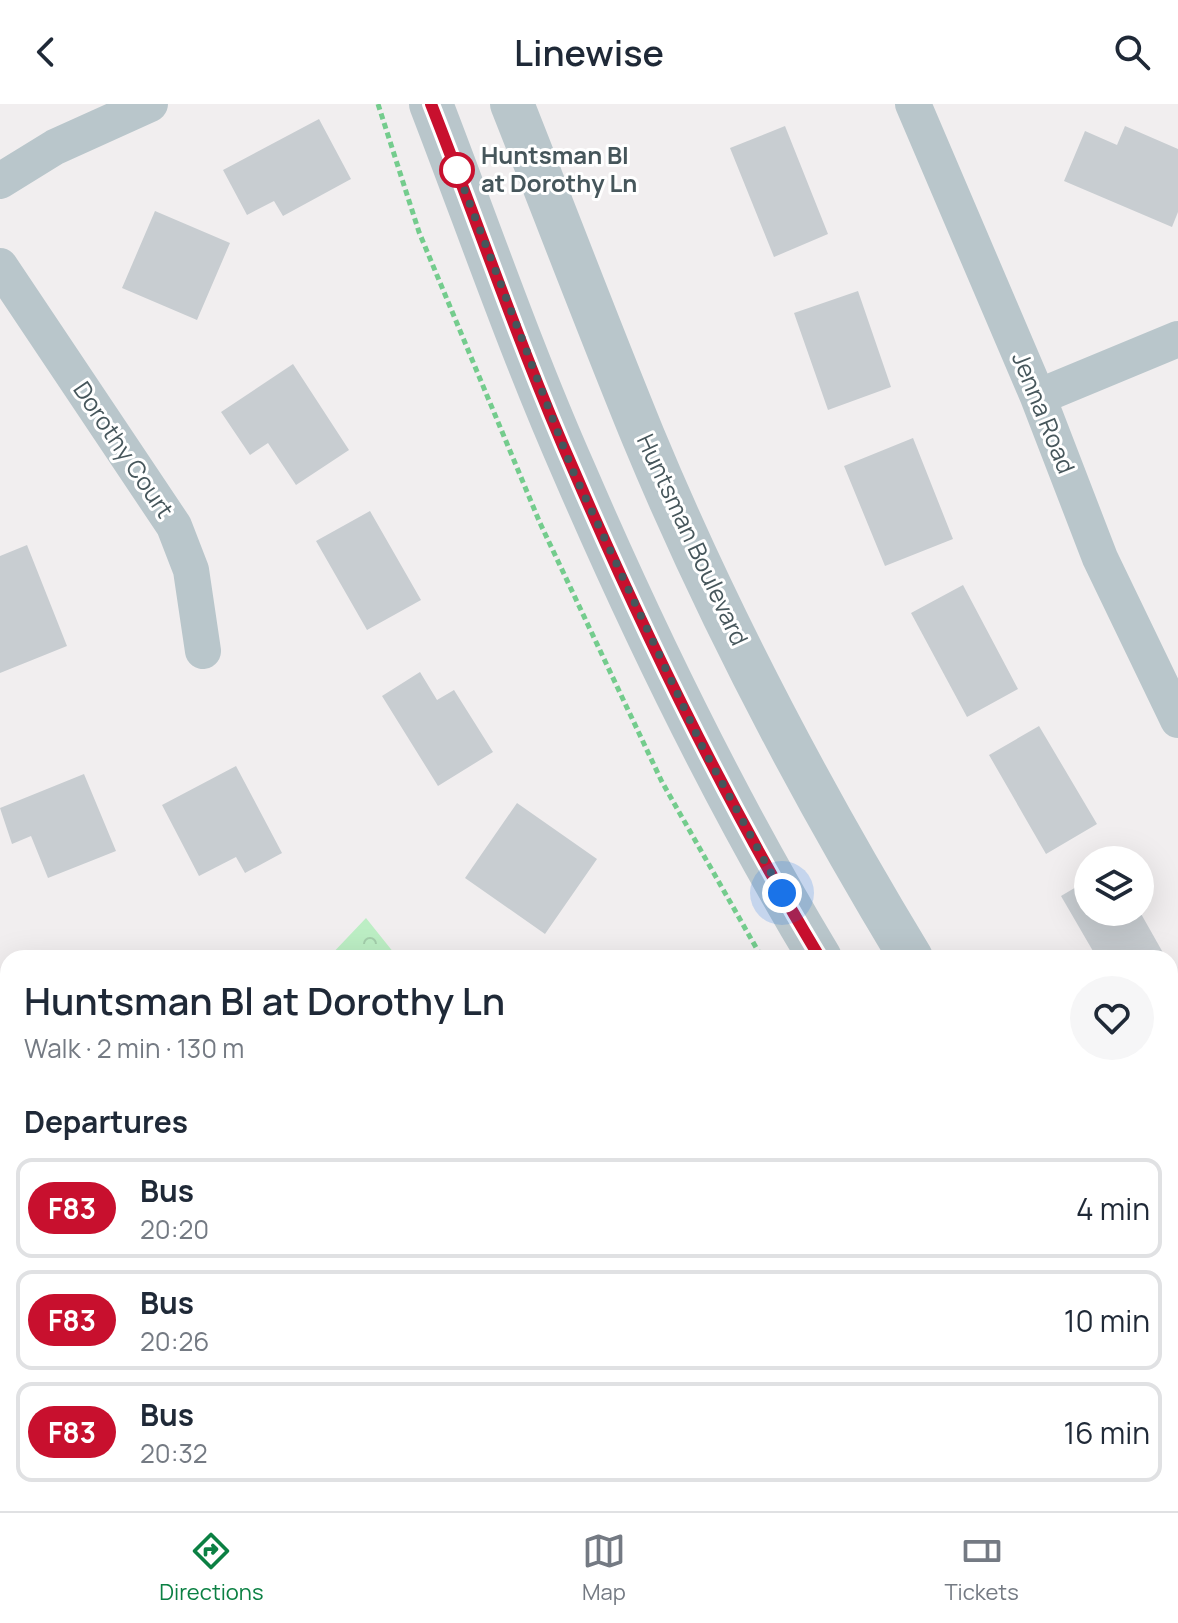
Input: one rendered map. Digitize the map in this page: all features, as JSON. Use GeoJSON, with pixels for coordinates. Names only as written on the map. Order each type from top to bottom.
{"type":"FeatureCollection","features":[{"type":"Feature","properties":{"kind":"street"},"geometry":{"type":"LineString","coordinates":[[0,181],[55,147],[150,104]]}},
{"type":"Feature","properties":{"kind":"street"},"geometry":{"type":"LineString","coordinates":[[431,104],[572,469],[641,621],[715,771],[816,950]]}},
{"type":"Feature","properties":{"kind":"street","name":"Huntsman Boulevard"},"geometry":{"type":"LineString","coordinates":[[512,104],[644,438],[711,588],[784,735],[906,950]]}},
{"type":"Feature","properties":{"kind":"street","name":"Jenna Road"},"geometry":{"type":"LineString","coordinates":[[913,104],[1038,397],[1100,558],[1178,720]]}},
{"type":"Feature","properties":{"kind":"street","name":"Dorothy Court"},"geometry":{"type":"LineString","coordinates":[[0,266],[174,526],[191,570],[203,651]]}},
{"type":"Feature","properties":{"kind":"street"},"geometry":{"type":"LineString","coordinates":[[1038,397],[1178,339]]}},
{"type":"Feature","properties":{"kind":"green space"},"geometry":{"type":"Polygon","coordinates":[[[366,918],[392,950],[336,950],[366,918]]]}},
{"type":"Feature","properties":{"kind":"building"},"geometry":{"type":"Polygon","coordinates":[[[319,119],[351,179],[283,216],[274,201],[247,215],[223,170],[319,119]]]}},
{"type":"Feature","properties":{"kind":"building"},"geometry":{"type":"Polygon","coordinates":[[[785,126],[828,234],[774,257],[730,148],[785,126]]]}},
{"type":"Feature","properties":{"kind":"building"},"geometry":{"type":"Polygon","coordinates":[[[1125,126],[1178,149],[1178,212],[1172,227],[1064,181],[1085,131],[1117,145],[1125,126]]]}},
{"type":"Feature","properties":{"kind":"building"},"geometry":{"type":"Polygon","coordinates":[[[155,211],[230,243],[197,320],[122,288],[155,211]]]}},
{"type":"Feature","properties":{"kind":"building"},"geometry":{"type":"Polygon","coordinates":[[[858,291],[891,387],[828,410],[794,313],[858,291]]]}},
{"type":"Feature","properties":{"kind":"building"},"geometry":{"type":"Polygon","coordinates":[[[293,364],[349,450],[296,485],[268,443],[250,455],[221,412],[293,364]]]}},
{"type":"Feature","properties":{"kind":"building"},"geometry":{"type":"Polygon","coordinates":[[[913,438],[953,539],[885,566],[844,466],[913,438]]]}},
{"type":"Feature","properties":{"kind":"building"},"geometry":{"type":"Polygon","coordinates":[[[370,511],[421,600],[367,630],[316,541],[370,511]]]}},
{"type":"Feature","properties":{"kind":"building"},"geometry":{"type":"Polygon","coordinates":[[[27,545],[67,646],[0,673],[0,556],[27,545]]]}},
{"type":"Feature","properties":{"kind":"building"},"geometry":{"type":"Polygon","coordinates":[[[963,585],[1018,689],[967,717],[911,613],[963,585]]]}},
{"type":"Feature","properties":{"kind":"building"},"geometry":{"type":"Polygon","coordinates":[[[420,672],[437,700],[454,690],[493,752],[438,786],[382,696],[420,672]]]}},
{"type":"Feature","properties":{"kind":"building"},"geometry":{"type":"Polygon","coordinates":[[[1039,726],[1097,824],[1046,854],[989,755],[1039,726]]]}},
{"type":"Feature","properties":{"kind":"building"},"geometry":{"type":"Polygon","coordinates":[[[236,766],[282,853],[245,873],[236,857],[199,876],[162,805],[236,766]]]}},
{"type":"Feature","properties":{"kind":"building"},"geometry":{"type":"Polygon","coordinates":[[[84,774],[116,851],[48,878],[31,836],[12,844],[0,808],[84,774]]]}},
{"type":"Feature","properties":{"kind":"building"},"geometry":{"type":"Polygon","coordinates":[[[517,803],[597,859],[545,934],[465,878],[517,803]]]}},
{"type":"Feature","properties":{"kind":"building"},"geometry":{"type":"Polygon","coordinates":[[[1074,888],[1074,918],[1061,896],[1074,888]]]}},
{"type":"Feature","properties":{"kind":"building"},"geometry":{"type":"Polygon","coordinates":[[[1078,926],[1148,926],[1161,950],[1092,950],[1078,926]]]}},
{"type":"Feature","properties":{"kind":"bus line","name":"F83"},"geometry":{"type":"LineString","coordinates":[[431,104],[572,469],[641,621],[715,771],[815,950]]}},
{"type":"Feature","properties":{"kind":"place","name":"Huntsman Bl at Dorothy Ln"},"geometry":{"type":"Point","coordinates":[457,170]}},
{"type":"Feature","properties":{"kind":"route"},"geometry":{"type":"LineString","coordinates":[[457,170],[453,160],[572,469],[702,746],[782,893]]}}]}
